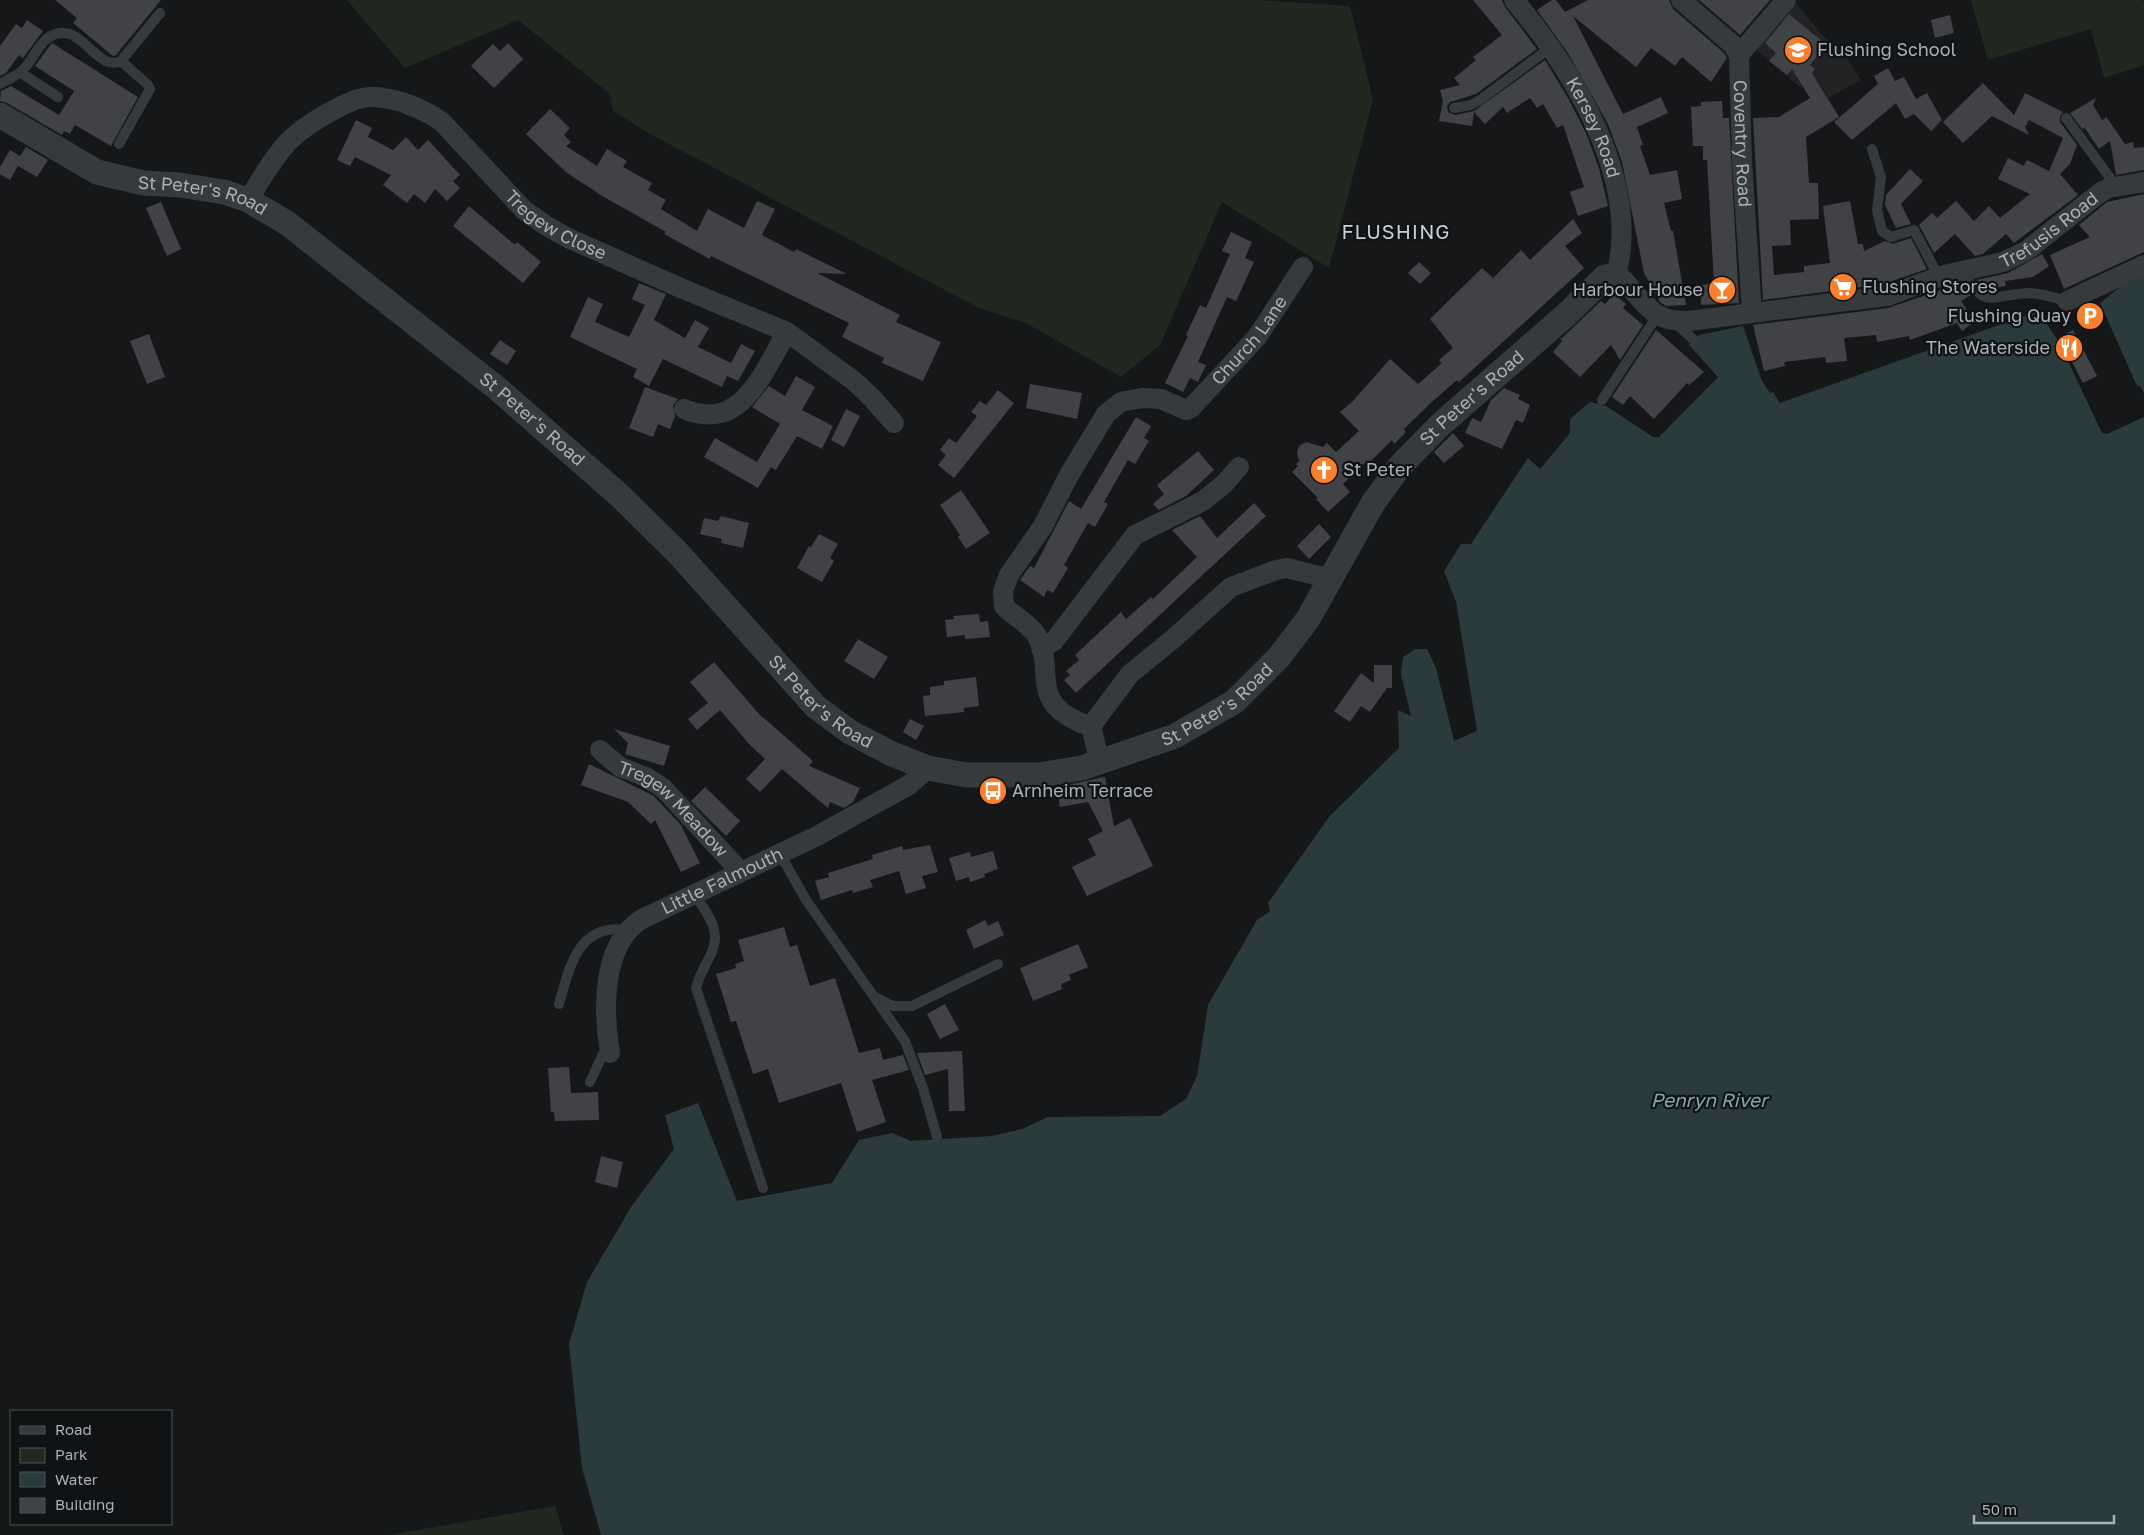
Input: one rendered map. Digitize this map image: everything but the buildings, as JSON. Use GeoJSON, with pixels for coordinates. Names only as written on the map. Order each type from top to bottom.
{"type":"FeatureCollection","features":[{"type":"Feature","properties":{"kind":"street","name":"Coventry Road"},"geometry":{"type":"LineString","coordinates":[[1681,0],[1734,45],[1739,55],[1742,171],[1752,312]]}},
{"type":"Feature","properties":{"kind":"street"},"geometry":{"type":"LineString","coordinates":[[1739,55],[1786,0]]}},
{"type":"Feature","properties":{"kind":"street","name":"Kersey Road"},"geometry":{"type":"LineString","coordinates":[[1520,2],[1551,46],[1592,117],[1616,184],[1623,234],[1616,275]]}},
{"type":"Feature","properties":{"kind":"street","name":"Tregew Close"},"geometry":{"type":"LineString","coordinates":[[248,200],[284,146],[317,120],[368,96],[395,101],[427,113],[442,122],[524,210],[550,228],[683,289],[787,332],[872,397],[894,423]]}},
{"type":"Feature","properties":{"kind":"street","name":"St Peter's Road"},"geometry":{"type":"LineString","coordinates":[[0,115],[83,165],[111,176],[143,183],[215,190],[248,200],[287,222],[516,403],[583,462],[677,552],[816,707],[869,743],[928,768],[966,776],[1012,777],[1048,774],[1100,763],[1175,736],[1234,702],[1284,651],[1308,619],[1383,487],[1406,459],[1440,425],[1567,314],[1605,277],[1616,275]]}},
{"type":"Feature","properties":{"kind":"street","name":"Trefusis Road"},"geometry":{"type":"LineString","coordinates":[[1665,318],[1689,321],[1887,296],[1939,277],[2016,257],[2055,231],[2092,198],[2109,188],[2144,182]]}},
{"type":"Feature","properties":{"kind":"street"},"geometry":{"type":"LineString","coordinates":[[2067,301],[2144,265]]}},
{"type":"Feature","properties":{"kind":"street","name":"Church Lane"},"geometry":{"type":"LineString","coordinates":[[1042,648],[1035,633],[1004,606],[1005,584],[1043,526],[1069,475],[1106,414],[1121,402],[1142,398],[1161,399],[1186,410],[1191,408],[1257,337],[1303,267]]}},
{"type":"Feature","properties":{"kind":"street"},"geometry":{"type":"LineString","coordinates":[[1616,275],[1624,280],[1665,318]]}},
{"type":"Feature","properties":{"kind":"street"},"geometry":{"type":"LineString","coordinates":[[684,409],[708,415],[735,408],[747,398],[787,332]]}},
{"type":"Feature","properties":{"kind":"street"},"geometry":{"type":"LineString","coordinates":[[1091,726],[1076,721],[1052,703],[1046,688],[1042,648],[1054,641],[1135,535],[1203,501],[1224,484],[1239,467]]}},
{"type":"Feature","properties":{"kind":"street"},"geometry":{"type":"LineString","coordinates":[[1091,726],[1130,674],[1173,640],[1231,587],[1276,570],[1287,568],[1331,579]]}},
{"type":"Feature","properties":{"kind":"street"},"geometry":{"type":"LineString","coordinates":[[1091,726],[1100,763]]}},
{"type":"Feature","properties":{"kind":"street","name":"Tregew Meadow"},"geometry":{"type":"LineString","coordinates":[[600,750],[620,767],[655,782],[663,788],[741,872]]}},
{"type":"Feature","properties":{"kind":"street","name":"Little Falmouth"},"geometry":{"type":"LineString","coordinates":[[610,1054],[607,1017],[609,978],[618,942],[627,930],[642,920],[780,854],[885,799],[909,784],[928,768]]}},
{"type":"Feature","properties":{"kind":"lane"},"geometry":{"type":"LineString","coordinates":[[0,84],[21,73],[48,38],[60,33],[74,35],[105,61],[116,64],[160,12]]}},
{"type":"Feature","properties":{"kind":"lane"},"geometry":{"type":"LineString","coordinates":[[1454,108],[1471,105],[1480,100],[1551,46]]}},
{"type":"Feature","properties":{"kind":"lane"},"geometry":{"type":"LineString","coordinates":[[119,144],[150,89],[148,84],[120,61]]}},
{"type":"Feature","properties":{"kind":"lane"},"geometry":{"type":"LineString","coordinates":[[21,73],[58,97]]}},
{"type":"Feature","properties":{"kind":"lane"},"geometry":{"type":"LineString","coordinates":[[2066,118],[2116,186]]}},
{"type":"Feature","properties":{"kind":"lane"},"geometry":{"type":"LineString","coordinates":[[1872,148],[1881,177],[1877,210],[1882,230],[1891,237],[1914,230],[1939,277]]}},
{"type":"Feature","properties":{"kind":"lane"},"geometry":{"type":"LineString","coordinates":[[1961,271],[1975,292],[1981,296],[1997,298],[2031,293],[2067,301]]}},
{"type":"Feature","properties":{"kind":"lane"},"geometry":{"type":"LineString","coordinates":[[1602,400],[1651,329],[1665,318],[1694,340]]}},
{"type":"Feature","properties":{"kind":"lane"},"geometry":{"type":"LineString","coordinates":[[780,854],[806,900],[876,998],[911,1052],[936,1137]]}},
{"type":"Feature","properties":{"kind":"lane"},"geometry":{"type":"LineString","coordinates":[[695,896],[713,922],[716,933],[711,954],[698,977],[696,988],[763,1188]]}},
{"type":"Feature","properties":{"kind":"lane"},"geometry":{"type":"LineString","coordinates":[[559,1004],[571,964],[583,943],[592,936],[613,928],[627,930]]}},
{"type":"Feature","properties":{"kind":"lane"},"geometry":{"type":"LineString","coordinates":[[876,998],[893,1006],[912,1006],[998,964]]}},
{"type":"Feature","properties":{"kind":"lane"},"geometry":{"type":"LineString","coordinates":[[590,1082],[603,1054],[610,1054]]}},
{"type":"Feature","properties":{"kind":"shaded area","name":"Flushing School"},"geometry":{"type":"Polygon","coordinates":[[[1794,1],[1823,35],[1845,55],[1861,80],[1828,98],[1816,79],[1801,88],[1750,45],[1794,1]]]}},
{"type":"Feature","properties":{"kind":"green space"},"geometry":{"type":"Polygon","coordinates":[[[347,0],[1257,0],[1350,6],[1373,100],[1329,268],[1222,202],[1160,345],[1121,377],[1026,323],[979,308],[650,134],[613,111],[610,94],[518,20],[405,68],[347,0]]]}},
{"type":"Feature","properties":{"kind":"green space"},"geometry":{"type":"Polygon","coordinates":[[[1971,0],[2142,0],[2144,2],[2144,65],[2104,78],[2091,29],[1988,60],[1971,0]]]}},
{"type":"Feature","properties":{"kind":"green space"},"geometry":{"type":"Polygon","coordinates":[[[555,1506],[564,1535],[389,1535],[555,1506]]]}},
{"type":"Feature","properties":{"kind":"water"},"geometry":{"type":"Polygon","coordinates":[[[2144,273],[2144,393],[2140,386],[2137,386],[2100,303],[2124,284],[2144,273]]]}},
{"type":"Feature","properties":{"kind":"water","name":"Penryn River"},"geometry":{"type":"Polygon","coordinates":[[[2038,311],[2059,342],[2102,433],[2107,434],[2144,417],[2144,1535],[601,1535],[582,1468],[569,1344],[587,1282],[631,1207],[674,1149],[665,1115],[698,1103],[737,1201],[832,1183],[859,1140],[892,1133],[911,1141],[992,1136],[1022,1129],[1048,1117],[1160,1116],[1186,1099],[1197,1076],[1208,1005],[1257,920],[1270,911],[1268,903],[1329,817],[1399,748],[1398,710],[1411,716],[1401,674],[1403,657],[1415,649],[1427,649],[1436,668],[1454,741],[1477,731],[1456,602],[1444,571],[1461,544],[1471,544],[1528,458],[1540,469],[1570,433],[1570,419],[1590,402],[1606,406],[1653,437],[1659,437],[1718,377],[1689,345],[1699,335],[1743,326],[1762,381],[1770,393],[1773,392],[1780,403],[2038,311]]]}},
{"type":"Feature","properties":{"kind":"place","name":"Flushing School"},"geometry":{"type":"Point","coordinates":[1798,50]}},
{"type":"Feature","properties":{"kind":"place","name":"Flushing Stores"},"geometry":{"type":"Point","coordinates":[1843,287]}},
{"type":"Feature","properties":{"kind":"place","name":"Harbour House"},"geometry":{"type":"Point","coordinates":[1722,290]}},
{"type":"Feature","properties":{"kind":"place","name":"Flushing Quay"},"geometry":{"type":"Point","coordinates":[2090,316]}},
{"type":"Feature","properties":{"kind":"place","name":"The Waterside"},"geometry":{"type":"Point","coordinates":[2069,348]}},
{"type":"Feature","properties":{"kind":"place","name":"St Peter"},"geometry":{"type":"Point","coordinates":[1324,470]}},
{"type":"Feature","properties":{"kind":"place","name":"Arnheim Terrace"},"geometry":{"type":"Point","coordinates":[993,791]}},
{"type":"Feature","properties":{"kind":"district","name":"FLUSHING"},"geometry":{"type":"Point","coordinates":[1396,232]}}]}
